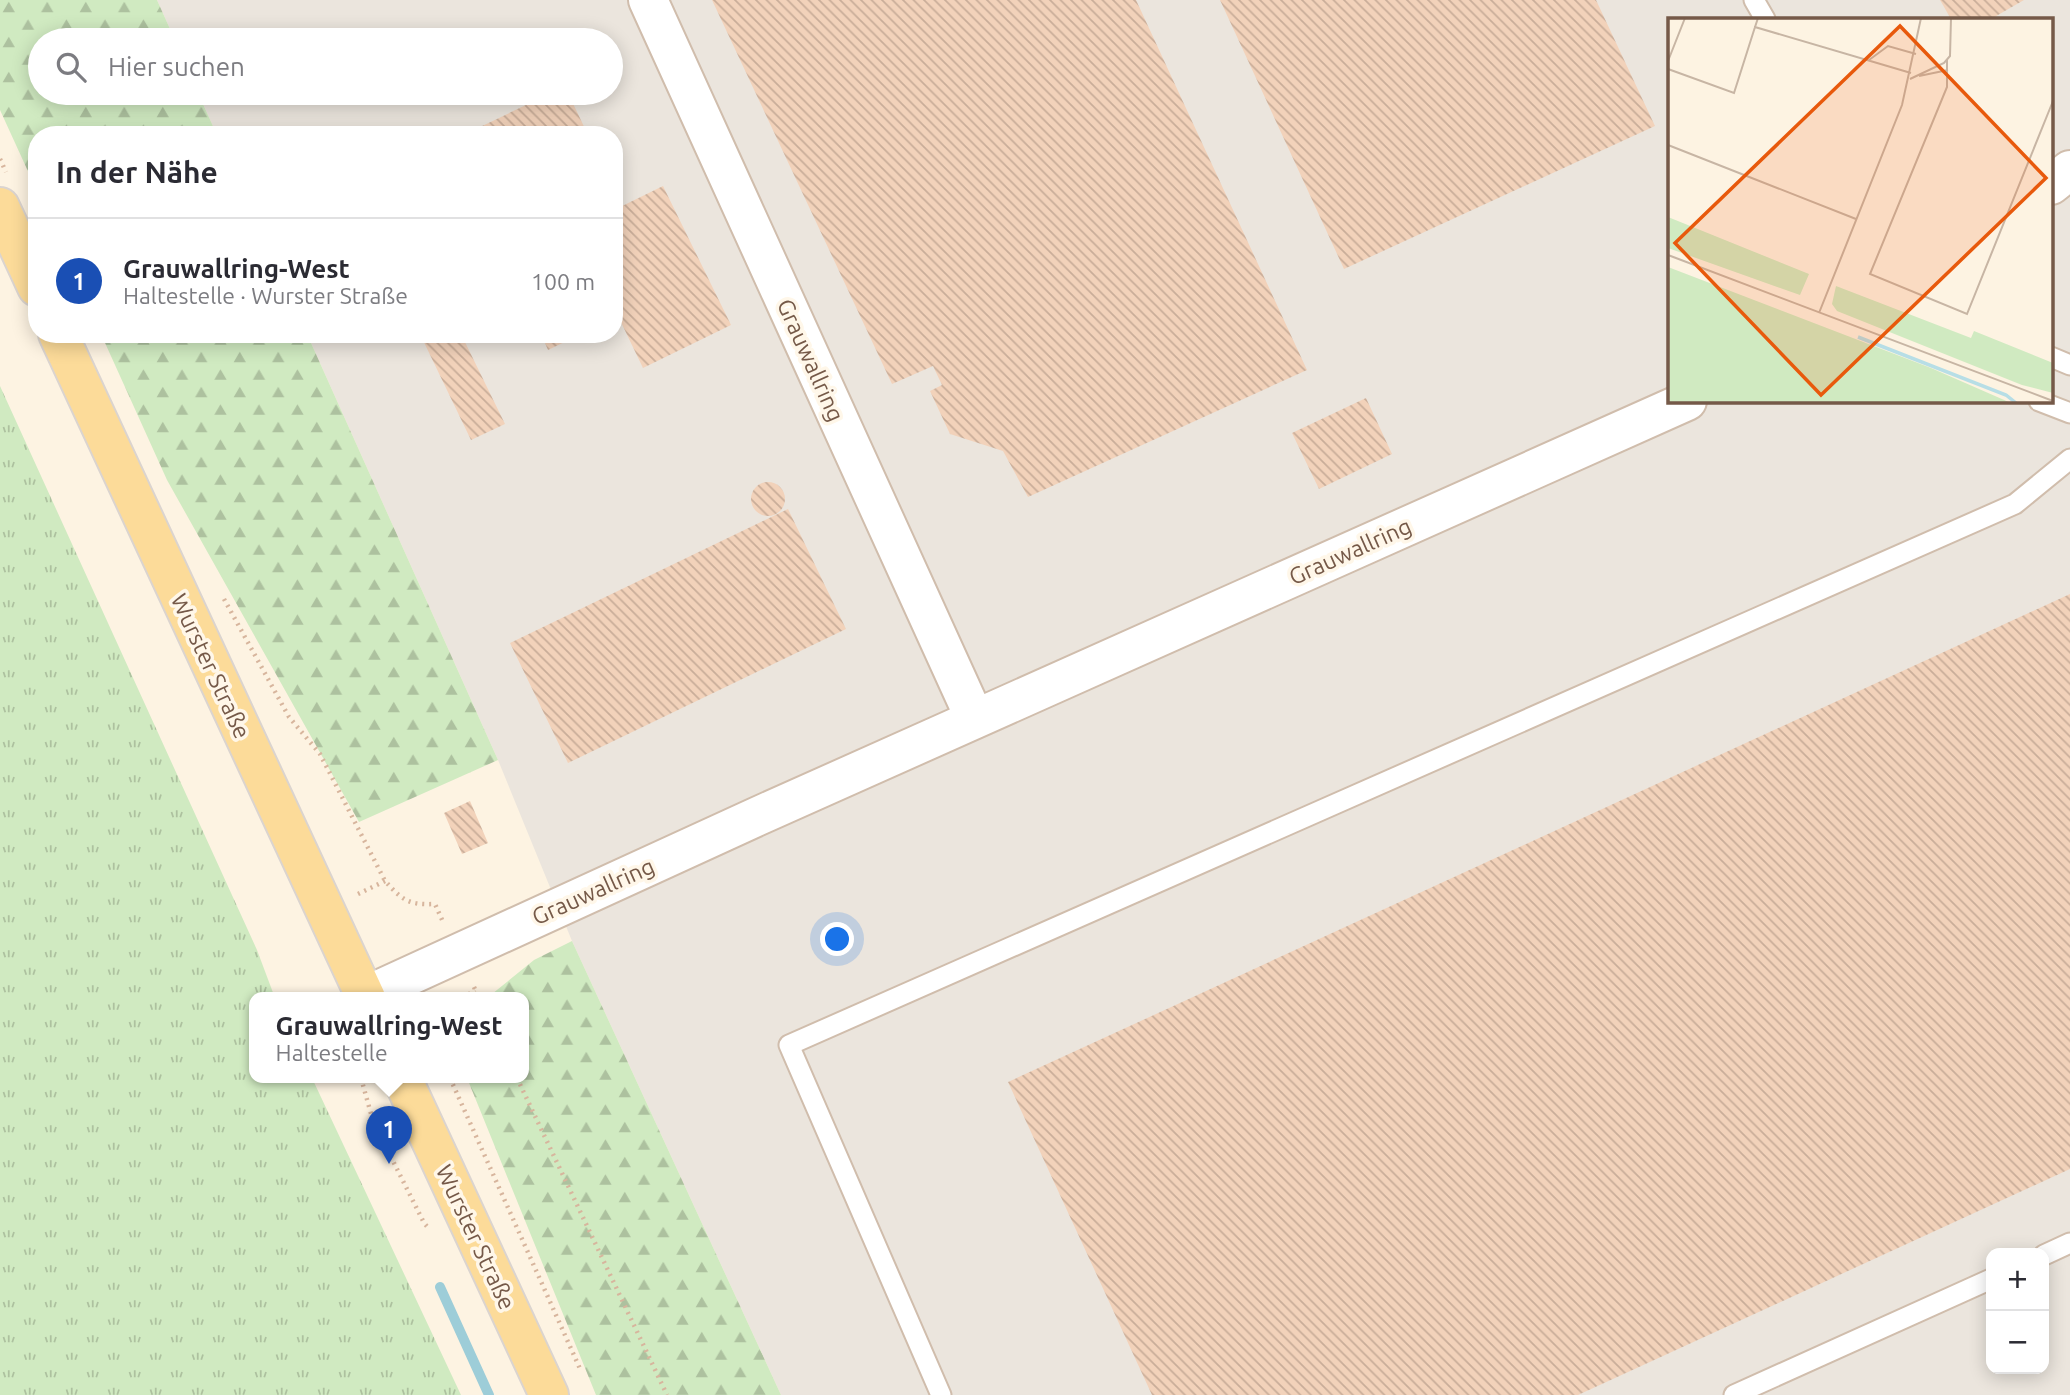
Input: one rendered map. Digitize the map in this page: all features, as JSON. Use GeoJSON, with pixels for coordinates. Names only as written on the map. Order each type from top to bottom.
{"type":"FeatureCollection","features":[{"type":"Feature","properties":{"kind":"main road"},"geometry":{"type":"LineString","coordinates":[[0,207],[28,268]]}},
{"type":"Feature","properties":{"kind":"main road","name":"Wurster Straße"},"geometry":{"type":"LineString","coordinates":[[62,343],[364,992]]}},
{"type":"Feature","properties":{"kind":"main road","name":"Wurster Straße"},"geometry":{"type":"LineString","coordinates":[[404,1083],[549,1395]]}},
{"type":"Feature","properties":{"kind":"street","name":"Grauwallring"},"geometry":{"type":"LineString","coordinates":[[648,0],[975,719]]}},
{"type":"Feature","properties":{"kind":"street"},"geometry":{"type":"LineString","coordinates":[[2052,184],[2070,170]]}},
{"type":"Feature","properties":{"kind":"street","name":"Grauwallring"},"geometry":{"type":"LineString","coordinates":[[377,992],[975,719],[1685,402]]}},
{"type":"Feature","properties":{"kind":"lane"},"geometry":{"type":"LineString","coordinates":[[1754,0],[1764,18]]}},
{"type":"Feature","properties":{"kind":"lane"},"geometry":{"type":"LineString","coordinates":[[2052,357],[2070,365]]}},
{"type":"Feature","properties":{"kind":"lane"},"geometry":{"type":"LineString","coordinates":[[2042,402],[2070,413]]}},
{"type":"Feature","properties":{"kind":"lane"},"geometry":{"type":"LineString","coordinates":[[941,1395],[789,1045],[2015,504],[2070,459]]}},
{"type":"Feature","properties":{"kind":"lane"},"geometry":{"type":"LineString","coordinates":[[2049,1253],[2070,1243]]}},
{"type":"Feature","properties":{"kind":"lane"},"geometry":{"type":"LineString","coordinates":[[1734,1395],[1986,1281]]}},
{"type":"Feature","properties":{"kind":"path"},"geometry":{"type":"LineString","coordinates":[[223,597],[289,717],[320,754],[386,881]]}},
{"type":"Feature","properties":{"kind":"path"},"geometry":{"type":"LineString","coordinates":[[452,1083],[581,1374]]}},
{"type":"Feature","properties":{"kind":"path"},"geometry":{"type":"LineString","coordinates":[[519,1083],[667,1395]]}},
{"type":"Feature","properties":{"kind":"shaded area"},"geometry":{"type":"Polygon","coordinates":[[[157,0],[2070,0],[2070,1395],[781,1395],[572,941],[498,760],[311,343],[623,343],[623,126],[213,126],[203,105],[623,105],[623,28],[170,28],[157,0]]]}},
{"type":"Feature","properties":{"kind":"green space"},"geometry":{"type":"Polygon","coordinates":[[[0,0],[157,0],[170,28],[28,28],[28,105],[203,105],[213,126],[28,126],[28,171],[0,110],[0,0]]]}},
{"type":"Feature","properties":{"kind":"green space"},"geometry":{"type":"Polygon","coordinates":[[[105,343],[311,343],[498,760],[359,822],[167,480],[105,343]]]}},
{"type":"Feature","properties":{"kind":"green space"},"geometry":{"type":"Polygon","coordinates":[[[0,386],[257,950],[273,992],[249,992],[249,1083],[314,1083],[461,1395],[0,1395],[0,386]]]}},
{"type":"Feature","properties":{"kind":"green space"},"geometry":{"type":"Polygon","coordinates":[[[572,941],[781,1395],[596,1395],[469,1083],[529,1083],[529,992],[494,992],[534,960],[572,941]]]}},
{"type":"Feature","properties":{"kind":"building"},"geometry":{"type":"Polygon","coordinates":[[[712,0],[1136,0],[1307,370],[1028,497],[1003,451],[950,434],[930,391],[942,385],[933,366],[892,384],[712,0]]]}},
{"type":"Feature","properties":{"kind":"building"},"geometry":{"type":"Polygon","coordinates":[[[1220,0],[1596,0],[1655,126],[1344,269],[1220,0]]]}},
{"type":"Feature","properties":{"kind":"building"},"geometry":{"type":"Polygon","coordinates":[[[1940,0],[2024,0],[1993,18],[1950,18],[1940,0]]]}},
{"type":"Feature","properties":{"kind":"building"},"geometry":{"type":"Polygon","coordinates":[[[526,105],[574,105],[584,126],[482,126],[526,105]]]}},
{"type":"Feature","properties":{"kind":"building"},"geometry":{"type":"Polygon","coordinates":[[[663,186],[731,325],[643,368],[623,326],[623,206],[663,186]]]}},
{"type":"Feature","properties":{"kind":"building"},"geometry":{"type":"Polygon","coordinates":[[[424,343],[465,343],[505,424],[471,440],[424,343]]]}},
{"type":"Feature","properties":{"kind":"building"},"geometry":{"type":"Polygon","coordinates":[[[545,343],[562,343],[548,350],[545,343]]]}},
{"type":"Feature","properties":{"kind":"building"},"geometry":{"type":"Polygon","coordinates":[[[1366,398],[1392,454],[1319,489],[1292,433],[1366,398]]]}},
{"type":"Feature","properties":{"kind":"building"},"geometry":{"type":"Polygon","coordinates":[[[768,482],[780,487],[785,499],[780,511],[768,516],[756,511],[751,499],[756,487],[768,482]]]}},
{"type":"Feature","properties":{"kind":"building"},"geometry":{"type":"Polygon","coordinates":[[[788,509],[846,629],[568,763],[510,643],[788,509]]]}},
{"type":"Feature","properties":{"kind":"building"},"geometry":{"type":"Polygon","coordinates":[[[2070,594],[2070,1169],[1578,1395],[1152,1395],[1008,1082],[2070,594]]]}},
{"type":"Feature","properties":{"kind":"building"},"geometry":{"type":"Polygon","coordinates":[[[470,801],[488,843],[462,854],[444,813],[470,801]]]}},
{"type":"Feature","properties":{"kind":"waterway"},"geometry":{"type":"LineString","coordinates":[[440,1287],[489,1395]]}},
{"type":"Feature","properties":{"kind":"place","name":"Grauwallring-West"},"geometry":{"type":"Point","coordinates":[389,1164]}}]}
